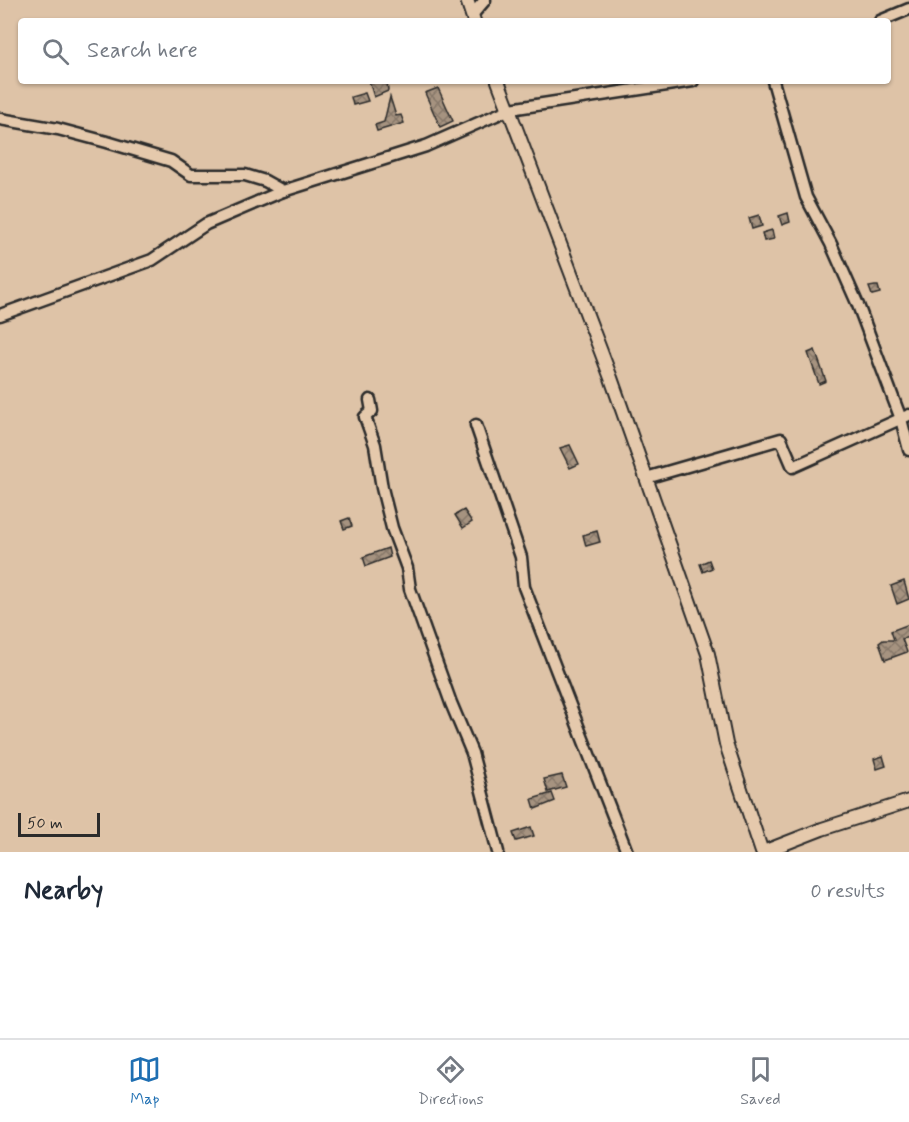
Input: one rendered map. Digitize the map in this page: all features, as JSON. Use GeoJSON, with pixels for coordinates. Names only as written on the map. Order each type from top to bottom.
{"type":"FeatureCollection","features":[{"type":"Feature","properties":{"kind":"street"},"geometry":{"type":"LineString","coordinates":[[467,0],[473,18]]}},
{"type":"Feature","properties":{"kind":"street"},"geometry":{"type":"LineString","coordinates":[[473,18],[484,0]]}},
{"type":"Feature","properties":{"kind":"street"},"geometry":{"type":"LineString","coordinates":[[886,18],[909,9]]}},
{"type":"Feature","properties":{"kind":"street"},"geometry":{"type":"LineString","coordinates":[[499,84],[611,378],[708,654],[726,744],[763,852],[822,829],[909,801]]}},
{"type":"Feature","properties":{"kind":"street"},"geometry":{"type":"LineString","coordinates":[[0,315],[152,260],[206,224],[283,191],[426,146],[510,109],[673,84]]}},
{"type":"Feature","properties":{"kind":"street"},"geometry":{"type":"LineString","coordinates":[[774,84],[806,197],[831,244],[905,417],[909,450]]}},
{"type":"Feature","properties":{"kind":"street"},"geometry":{"type":"LineString","coordinates":[[0,119],[58,129],[107,142],[171,161],[191,175],[244,175],[265,181],[283,191]]}},
{"type":"Feature","properties":{"kind":"street"},"geometry":{"type":"LineString","coordinates":[[370,400],[372,411],[365,417],[375,445],[382,488],[407,568],[410,589],[472,753],[498,852]]}},
{"type":"Feature","properties":{"kind":"street"},"geometry":{"type":"LineString","coordinates":[[646,478],[781,439],[793,467],[905,417]]}},
{"type":"Feature","properties":{"kind":"street"},"geometry":{"type":"LineString","coordinates":[[476,425],[521,557],[524,587],[627,852]]}},
{"type":"Feature","properties":{"kind":"building"},"geometry":{"type":"Polygon","coordinates":[[[370,84],[387,84],[388,91],[374,97],[370,84]]]}},
{"type":"Feature","properties":{"kind":"building"},"geometry":{"type":"Polygon","coordinates":[[[438,88],[453,121],[440,127],[425,93],[438,88]]]}},
{"type":"Feature","properties":{"kind":"building"},"geometry":{"type":"Polygon","coordinates":[[[365,93],[368,101],[353,105],[351,97],[365,93]]]}},
{"type":"Feature","properties":{"kind":"building"},"geometry":{"type":"Polygon","coordinates":[[[390,97],[396,116],[401,115],[404,123],[377,131],[375,125],[384,122],[390,97]]]}},
{"type":"Feature","properties":{"kind":"building"},"geometry":{"type":"Polygon","coordinates":[[[788,213],[790,222],[782,225],[779,216],[788,213]]]}},
{"type":"Feature","properties":{"kind":"building"},"geometry":{"type":"Polygon","coordinates":[[[759,215],[762,226],[752,229],[749,218],[759,215]]]}},
{"type":"Feature","properties":{"kind":"building"},"geometry":{"type":"Polygon","coordinates":[[[772,230],[774,239],[764,241],[762,233],[772,230]]]}},
{"type":"Feature","properties":{"kind":"building"},"geometry":{"type":"Polygon","coordinates":[[[878,286],[880,293],[872,295],[869,287],[878,286]]]}},
{"type":"Feature","properties":{"kind":"building"},"geometry":{"type":"Polygon","coordinates":[[[815,350],[826,381],[819,384],[808,353],[815,350]]]}},
{"type":"Feature","properties":{"kind":"building"},"geometry":{"type":"Polygon","coordinates":[[[570,445],[579,464],[570,468],[560,448],[570,445]]]}},
{"type":"Feature","properties":{"kind":"building"},"geometry":{"type":"Polygon","coordinates":[[[464,510],[472,522],[463,528],[455,515],[464,510]]]}},
{"type":"Feature","properties":{"kind":"building"},"geometry":{"type":"Polygon","coordinates":[[[349,518],[352,526],[344,529],[341,521],[349,518]]]}},
{"type":"Feature","properties":{"kind":"building"},"geometry":{"type":"Polygon","coordinates":[[[597,531],[600,542],[586,546],[583,535],[597,531]]]}},
{"type":"Feature","properties":{"kind":"building"},"geometry":{"type":"Polygon","coordinates":[[[388,548],[390,557],[366,566],[363,557],[388,548]]]}},
{"type":"Feature","properties":{"kind":"building"},"geometry":{"type":"Polygon","coordinates":[[[709,560],[712,568],[703,572],[700,564],[709,560]]]}},
{"type":"Feature","properties":{"kind":"building"},"geometry":{"type":"Polygon","coordinates":[[[904,581],[909,599],[897,604],[891,586],[904,581]]]}},
{"type":"Feature","properties":{"kind":"building"},"geometry":{"type":"Polygon","coordinates":[[[909,624],[909,637],[902,639],[907,652],[885,660],[879,643],[883,640],[894,640],[891,631],[909,624]]]}},
{"type":"Feature","properties":{"kind":"building"},"geometry":{"type":"Polygon","coordinates":[[[883,756],[886,766],[877,769],[874,759],[883,756]]]}},
{"type":"Feature","properties":{"kind":"building"},"geometry":{"type":"Polygon","coordinates":[[[562,775],[566,787],[548,792],[544,779],[562,775]]]}},
{"type":"Feature","properties":{"kind":"building"},"geometry":{"type":"Polygon","coordinates":[[[552,793],[555,801],[535,809],[532,799],[552,793]]]}},
{"type":"Feature","properties":{"kind":"building"},"geometry":{"type":"Polygon","coordinates":[[[531,827],[534,836],[516,841],[513,833],[531,827]]]}}]}
